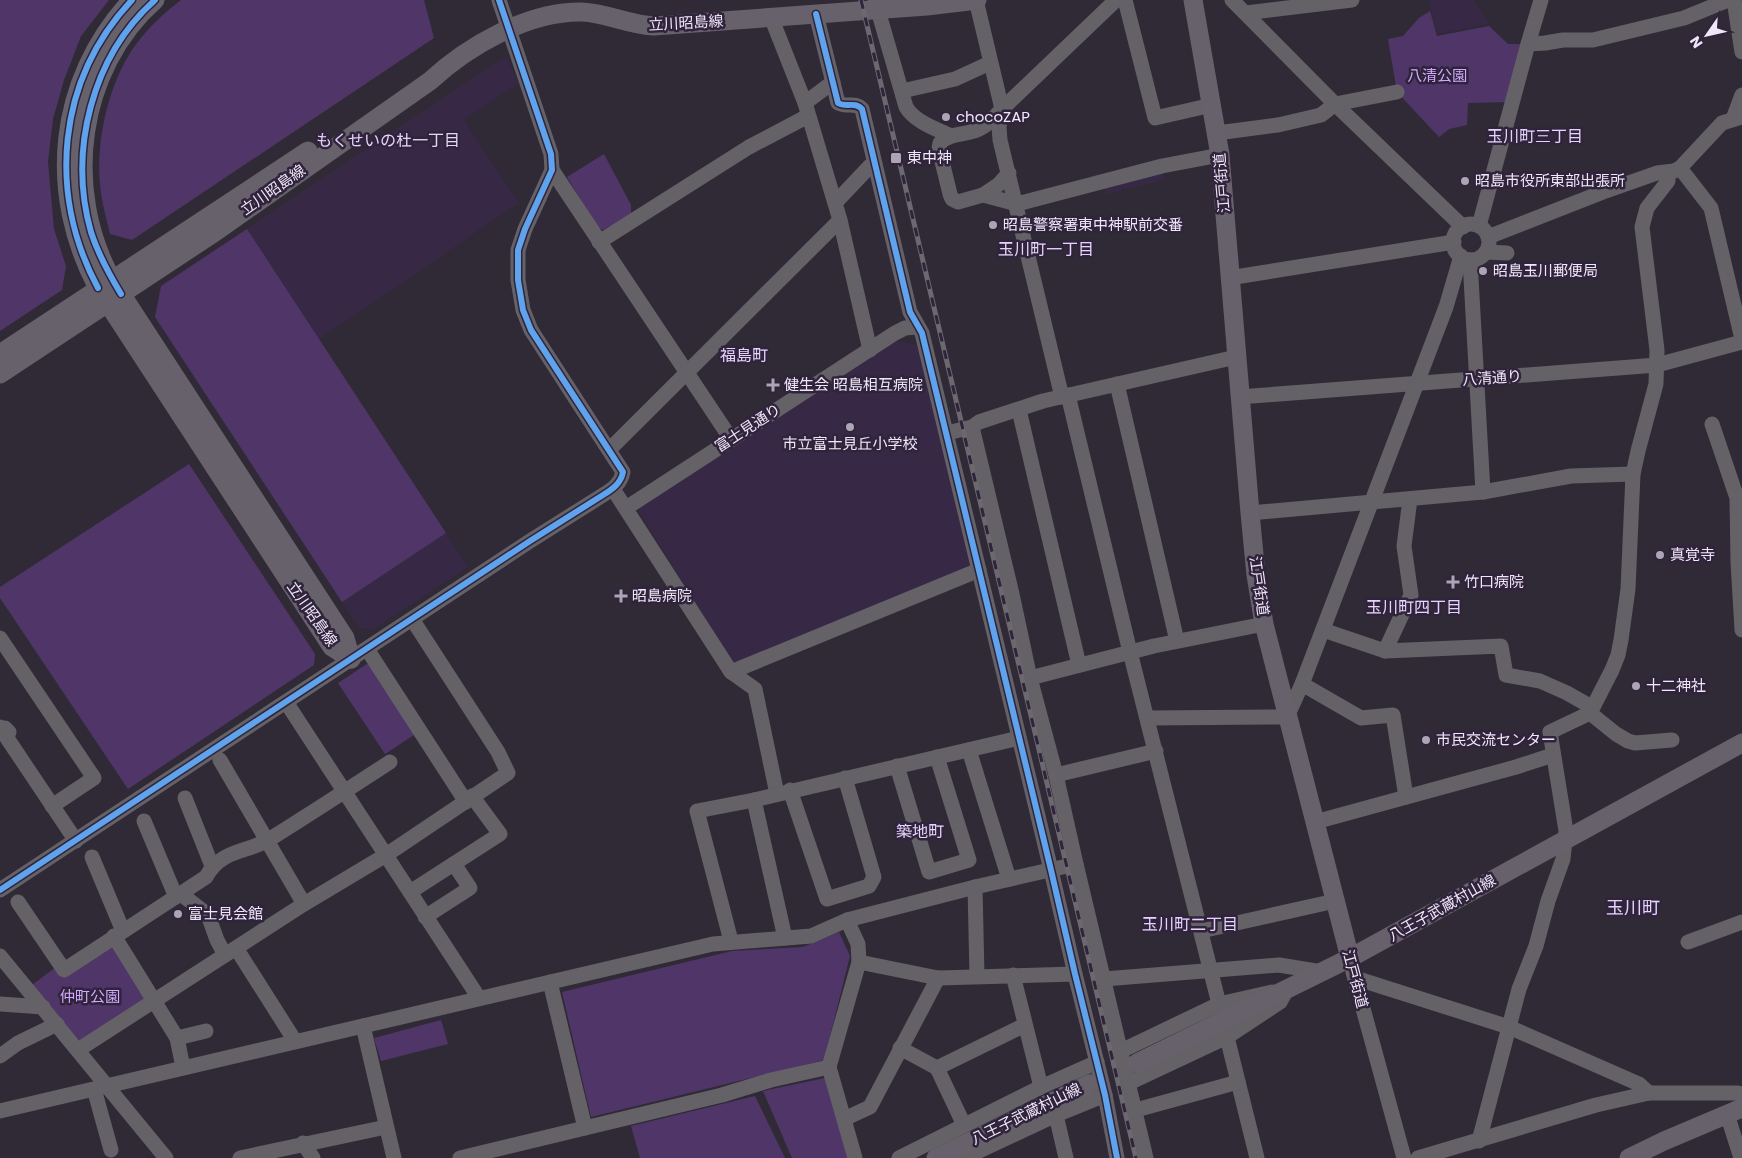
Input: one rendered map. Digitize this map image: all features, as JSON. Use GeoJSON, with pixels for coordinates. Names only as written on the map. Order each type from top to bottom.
{"type":"FeatureCollection","features":[{"type":"Feature","properties":{"kind":"main road","name":"立川昭島線"},"geometry":{"type":"LineString","coordinates":[[132,0],[108,30],[96,49],[86,70],[71,114],[67,138],[66,169],[70,208],[82,253],[110,291],[345,638],[359,654]]}},
{"type":"Feature","properties":{"kind":"main road","name":"立川昭島線"},"geometry":{"type":"LineString","coordinates":[[110,291],[87,213],[82,168],[85,134],[99,80],[109,60],[136,20],[156,0]]}},
{"type":"Feature","properties":{"kind":"main road","name":"立川昭島線"},"geometry":{"type":"LineString","coordinates":[[0,354],[214,232],[430,81],[447,65],[472,48],[509,29],[542,18],[581,12],[600,14],[632,23],[654,26],[816,14],[877,5],[927,6],[976,0]]}},
{"type":"Feature","properties":{"kind":"main road","name":"江戸街道"},"geometry":{"type":"LineString","coordinates":[[1193,0],[1220,155],[1239,397],[1256,575],[1264,624],[1350,958]]}},
{"type":"Feature","properties":{"kind":"main road","name":"立川昭島線"},"geometry":{"type":"LineString","coordinates":[[0,374],[110,291]]}},
{"type":"Feature","properties":{"kind":"main road","name":"八王子武蔵村山線"},"geometry":{"type":"LineString","coordinates":[[1137,1063],[1350,958],[1742,743]]}},
{"type":"Feature","properties":{"kind":"main road","name":"八王子武蔵村山線"},"geometry":{"type":"LineString","coordinates":[[936,1158],[1089,1084]]}},
{"type":"Feature","properties":{"kind":"main road"},"geometry":{"type":"LineString","coordinates":[[1629,1158],[1734,1111]]}},
{"type":"Feature","properties":{"kind":"street"},"geometry":{"type":"LineString","coordinates":[[0,890],[613,489],[622,480],[624,472],[531,330],[523,310],[517,270],[518,250],[524,229],[552,170],[551,154],[499,0]]}},
{"type":"Feature","properties":{"kind":"street"},"geometry":{"type":"LineString","coordinates":[[976,0],[1002,110],[998,127],[1000,141],[1148,718],[1219,1004]]}},
{"type":"Feature","properties":{"kind":"street"},"geometry":{"type":"LineString","coordinates":[[976,130],[994,118],[1116,0]]}},
{"type":"Feature","properties":{"kind":"street"},"geometry":{"type":"LineString","coordinates":[[1125,0],[1155,118],[1212,105]]}},
{"type":"Feature","properties":{"kind":"street"},"geometry":{"type":"LineString","coordinates":[[1232,0],[1335,104],[1463,226]]}},
{"type":"Feature","properties":{"kind":"street"},"geometry":{"type":"LineString","coordinates":[[1246,14],[1352,0]]}},
{"type":"Feature","properties":{"kind":"street"},"geometry":{"type":"LineString","coordinates":[[1506,253],[1484,238],[1468,225],[1463,226],[1456,233],[1454,242],[1457,252],[1465,258],[1479,258],[1484,238],[1528,44],[1541,0]]}},
{"type":"Feature","properties":{"kind":"street"},"geometry":{"type":"LineString","coordinates":[[1528,44],[1562,40],[1593,40],[1684,18],[1728,0]]}},
{"type":"Feature","properties":{"kind":"street"},"geometry":{"type":"LineString","coordinates":[[1734,0],[1742,52]]}},
{"type":"Feature","properties":{"kind":"street"},"geometry":{"type":"LineString","coordinates":[[877,5],[906,107],[910,113],[950,136]]}},
{"type":"Feature","properties":{"kind":"street"},"geometry":{"type":"LineString","coordinates":[[816,14],[838,103],[842,105],[856,105],[862,109],[910,312],[922,333],[1051,870],[1074,974],[1105,1095],[1117,1158]]}},
{"type":"Feature","properties":{"kind":"street"},"geometry":{"type":"LineString","coordinates":[[771,17],[806,109],[835,203],[870,350]]}},
{"type":"Feature","properties":{"kind":"street"},"geometry":{"type":"LineString","coordinates":[[902,91],[955,79],[990,63]]}},
{"type":"Feature","properties":{"kind":"street"},"geometry":{"type":"LineString","coordinates":[[599,242],[806,109],[833,82]]}},
{"type":"Feature","properties":{"kind":"street"},"geometry":{"type":"LineString","coordinates":[[1217,133],[1278,125],[1321,115],[1335,104],[1397,92]]}},
{"type":"Feature","properties":{"kind":"street"},"geometry":{"type":"LineString","coordinates":[[1479,1141],[1519,989],[1536,946],[1548,901],[1563,859],[1566,831],[1550,732],[1590,712],[1612,670],[1621,640],[1628,589],[1633,474],[1656,384],[1657,350],[1642,226],[1647,208],[1674,170],[1722,123],[1738,118],[1742,94]]}},
{"type":"Feature","properties":{"kind":"street"},"geometry":{"type":"LineString","coordinates":[[1000,141],[986,130],[976,130],[950,136],[940,143],[939,149],[952,199],[958,202],[983,196],[998,186],[1009,173]]}},
{"type":"Feature","properties":{"kind":"street"},"geometry":{"type":"LineString","coordinates":[[983,196],[1017,204],[1162,166],[1220,155]]}},
{"type":"Feature","properties":{"kind":"street"},"geometry":{"type":"LineString","coordinates":[[835,203],[870,166],[875,164]]}},
{"type":"Feature","properties":{"kind":"street"},"geometry":{"type":"LineString","coordinates":[[552,170],[731,440]]}},
{"type":"Feature","properties":{"kind":"street"},"geometry":{"type":"LineString","coordinates":[[1484,238],[1603,192],[1657,173],[1674,170]]}},
{"type":"Feature","properties":{"kind":"street"},"geometry":{"type":"LineString","coordinates":[[1674,170],[1712,208],[1742,341]]}},
{"type":"Feature","properties":{"kind":"street"},"geometry":{"type":"LineString","coordinates":[[609,450],[840,220]]}},
{"type":"Feature","properties":{"kind":"street"},"geometry":{"type":"LineString","coordinates":[[1229,278],[1454,242]]}},
{"type":"Feature","properties":{"kind":"street"},"geometry":{"type":"LineString","coordinates":[[1465,258],[1476,379],[1483,492]]}},
{"type":"Feature","properties":{"kind":"street"},"geometry":{"type":"LineString","coordinates":[[1148,718],[1287,717],[1323,630],[1465,258]]}},
{"type":"Feature","properties":{"kind":"street","name":"富士見通り"},"geometry":{"type":"LineString","coordinates":[[626,508],[905,328],[917,326]]}},
{"type":"Feature","properties":{"kind":"street","name":"八清通り"},"geometry":{"type":"LineString","coordinates":[[1239,397],[1657,364],[1742,341]]}},
{"type":"Feature","properties":{"kind":"street"},"geometry":{"type":"LineString","coordinates":[[947,433],[972,428],[978,422],[1065,396],[1236,358]]}},
{"type":"Feature","properties":{"kind":"street"},"geometry":{"type":"LineString","coordinates":[[1117,384],[1177,641]]}},
{"type":"Feature","properties":{"kind":"street"},"geometry":{"type":"LineString","coordinates":[[1019,410],[1079,665]]}},
{"type":"Feature","properties":{"kind":"street"},"geometry":{"type":"LineString","coordinates":[[1712,424],[1737,498],[1742,630]]}},
{"type":"Feature","properties":{"kind":"street"},"geometry":{"type":"LineString","coordinates":[[972,428],[1030,678],[1056,775],[1146,1158]]}},
{"type":"Feature","properties":{"kind":"street"},"geometry":{"type":"LineString","coordinates":[[1250,513],[1483,492],[1570,476],[1633,474]]}},
{"type":"Feature","properties":{"kind":"street"},"geometry":{"type":"LineString","coordinates":[[613,489],[731,672],[755,689],[784,792],[827,899],[869,886],[874,877],[845,778]]}},
{"type":"Feature","properties":{"kind":"street"},"geometry":{"type":"LineString","coordinates":[[1385,650],[1411,594],[1404,546],[1410,499]]}},
{"type":"Feature","properties":{"kind":"street"},"geometry":{"type":"LineString","coordinates":[[731,672],[979,570]]}},
{"type":"Feature","properties":{"kind":"street"},"geometry":{"type":"LineString","coordinates":[[78,1050],[304,904],[386,855],[508,773],[498,752],[412,619]]}},
{"type":"Feature","properties":{"kind":"street"},"geometry":{"type":"LineString","coordinates":[[1030,678],[1177,641],[1264,624]]}},
{"type":"Feature","properties":{"kind":"street"},"geometry":{"type":"LineString","coordinates":[[1323,630],[1385,650],[1501,646],[1506,675],[1540,681],[1567,693],[1588,705],[1590,712],[1616,734],[1635,744],[1672,740]]}},
{"type":"Feature","properties":{"kind":"street"},"geometry":{"type":"LineString","coordinates":[[0,638],[94,778],[52,806]]}},
{"type":"Feature","properties":{"kind":"street"},"geometry":{"type":"LineString","coordinates":[[359,654],[469,799],[500,834],[410,892]]}},
{"type":"Feature","properties":{"kind":"street"},"geometry":{"type":"LineString","coordinates":[[1302,684],[1361,718],[1393,715],[1406,797]]}},
{"type":"Feature","properties":{"kind":"street"},"geometry":{"type":"LineString","coordinates":[[286,702],[478,998]]}},
{"type":"Feature","properties":{"kind":"street"},"geometry":{"type":"LineString","coordinates":[[2,732],[76,841]]}},
{"type":"Feature","properties":{"kind":"street"},"geometry":{"type":"LineString","coordinates":[[730,941],[697,811],[754,800],[1019,738]]}},
{"type":"Feature","properties":{"kind":"street"},"geometry":{"type":"LineString","coordinates":[[969,750],[1009,879]]}},
{"type":"Feature","properties":{"kind":"street"},"geometry":{"type":"LineString","coordinates":[[1056,775],[1156,751]]}},
{"type":"Feature","properties":{"kind":"street"},"geometry":{"type":"LineString","coordinates":[[1315,822],[1516,767],[1553,755]]}},
{"type":"Feature","properties":{"kind":"street"},"geometry":{"type":"LineString","coordinates":[[897,766],[929,872],[969,860],[937,757]]}},
{"type":"Feature","properties":{"kind":"street"},"geometry":{"type":"LineString","coordinates":[[220,760],[304,904]]}},
{"type":"Feature","properties":{"kind":"street"},"geometry":{"type":"LineString","coordinates":[[18,902],[64,970],[206,877],[212,866],[238,851],[267,841],[390,762]]}},
{"type":"Feature","properties":{"kind":"street"},"geometry":{"type":"LineString","coordinates":[[185,798],[212,866]]}},
{"type":"Feature","properties":{"kind":"street"},"geometry":{"type":"LineString","coordinates":[[754,800],[785,938]]}},
{"type":"Feature","properties":{"kind":"street"},"geometry":{"type":"LineString","coordinates":[[144,821],[178,895],[208,915],[217,940],[230,952],[295,1041]]}},
{"type":"Feature","properties":{"kind":"street"},"geometry":{"type":"LineString","coordinates":[[92,856],[118,933],[177,1038],[183,1067]]}},
{"type":"Feature","properties":{"kind":"street"},"geometry":{"type":"LineString","coordinates":[[425,917],[470,888],[454,864]]}},
{"type":"Feature","properties":{"kind":"street"},"geometry":{"type":"LineString","coordinates":[[0,1111],[110,1089],[183,1067],[713,944],[730,941],[811,936],[846,920],[975,887],[1076,864]]}},
{"type":"Feature","properties":{"kind":"street"},"geometry":{"type":"LineString","coordinates":[[975,887],[977,976]]}},
{"type":"Feature","properties":{"kind":"street"},"geometry":{"type":"LineString","coordinates":[[1201,931],[1335,902]]}},
{"type":"Feature","properties":{"kind":"street"},"geometry":{"type":"LineString","coordinates":[[846,920],[858,944],[860,962],[829,1067],[855,1158]]}},
{"type":"Feature","properties":{"kind":"street"},"geometry":{"type":"LineString","coordinates":[[1688,942],[1742,922]]}},
{"type":"Feature","properties":{"kind":"street"},"geometry":{"type":"LineString","coordinates":[[0,956],[166,1158]]}},
{"type":"Feature","properties":{"kind":"street","name":"江戸街道"},"geometry":{"type":"LineString","coordinates":[[1350,958],[1404,1158]]}},
{"type":"Feature","properties":{"kind":"street"},"geometry":{"type":"LineString","coordinates":[[860,962],[938,978],[1074,974]]}},
{"type":"Feature","properties":{"kind":"street"},"geometry":{"type":"LineString","coordinates":[[1104,979],[1210,969],[1279,965],[1322,972]]}},
{"type":"Feature","properties":{"kind":"street"},"geometry":{"type":"LineString","coordinates":[[1013,975],[1041,1087]]}},
{"type":"Feature","properties":{"kind":"street"},"geometry":{"type":"LineString","coordinates":[[844,1118],[870,1107],[938,978]]}},
{"type":"Feature","properties":{"kind":"street"},"geometry":{"type":"LineString","coordinates":[[1355,978],[1509,1027],[1639,1084],[1648,1093]]}},
{"type":"Feature","properties":{"kind":"street"},"geometry":{"type":"LineString","coordinates":[[550,982],[585,1128]]}},
{"type":"Feature","properties":{"kind":"street"},"geometry":{"type":"LineString","coordinates":[[1121,1051],[1219,1004],[1287,989]]}},
{"type":"Feature","properties":{"kind":"street"},"geometry":{"type":"LineString","coordinates":[[1129,1084],[1227,1036],[1280,1002],[1287,989]]}},
{"type":"Feature","properties":{"kind":"street"},"geometry":{"type":"LineString","coordinates":[[0,1004],[43,1007]]}},
{"type":"Feature","properties":{"kind":"street"},"geometry":{"type":"LineString","coordinates":[[0,1056],[18,1043],[57,1024]]}},
{"type":"Feature","properties":{"kind":"street"},"geometry":{"type":"LineString","coordinates":[[937,1068],[1025,1025]]}},
{"type":"Feature","properties":{"kind":"street"},"geometry":{"type":"LineString","coordinates":[[363,1026],[394,1158]]}},
{"type":"Feature","properties":{"kind":"street"},"geometry":{"type":"LineString","coordinates":[[177,1038],[206,1031]]}},
{"type":"Feature","properties":{"kind":"street"},"geometry":{"type":"LineString","coordinates":[[1227,1036],[1257,1158]]}},
{"type":"Feature","properties":{"kind":"street"},"geometry":{"type":"LineString","coordinates":[[900,1048],[937,1068],[964,1125]]}},
{"type":"Feature","properties":{"kind":"street"},"geometry":{"type":"LineString","coordinates":[[899,1158],[1041,1087],[1097,1062]]}},
{"type":"Feature","properties":{"kind":"street"},"geometry":{"type":"LineString","coordinates":[[460,1158],[722,1095],[771,1080],[829,1067]]}},
{"type":"Feature","properties":{"kind":"street"},"geometry":{"type":"LineString","coordinates":[[1136,1110],[1238,1082]]}},
{"type":"Feature","properties":{"kind":"street"},"geometry":{"type":"LineString","coordinates":[[0,1118],[96,1096],[110,1089]]}},
{"type":"Feature","properties":{"kind":"street"},"geometry":{"type":"LineString","coordinates":[[1418,1158],[1596,1105],[1648,1093],[1738,1093],[1742,1095]]}},
{"type":"Feature","properties":{"kind":"street"},"geometry":{"type":"LineString","coordinates":[[974,1156],[1056,1116],[1105,1095]]}},
{"type":"Feature","properties":{"kind":"street"},"geometry":{"type":"LineString","coordinates":[[96,1096],[111,1150]]}},
{"type":"Feature","properties":{"kind":"street"},"geometry":{"type":"LineString","coordinates":[[1734,1111],[1741,1158]]}},
{"type":"Feature","properties":{"kind":"street"},"geometry":{"type":"LineString","coordinates":[[1056,1116],[1066,1158]]}},
{"type":"Feature","properties":{"kind":"street"},"geometry":{"type":"LineString","coordinates":[[240,1158],[303,1143],[386,1127]]}},
{"type":"Feature","properties":{"kind":"street"},"geometry":{"type":"LineString","coordinates":[[303,1143],[313,1158]]}},
{"type":"Feature","properties":{"kind":"shaded area"},"geometry":{"type":"Polygon","coordinates":[[[1428,0],[1473,0],[1489,24],[1438,34],[1428,0]]]}},
{"type":"Feature","properties":{"kind":"shaded area"},"geometry":{"type":"Polygon","coordinates":[[[504,58],[508,60],[518,84],[464,120],[519,203],[319,339],[247,229],[504,58]]]}},
{"type":"Feature","properties":{"kind":"shaded area"},"geometry":{"type":"Polygon","coordinates":[[[1162,171],[1164,180],[1106,194],[1104,186],[1162,171]]]}},
{"type":"Feature","properties":{"kind":"shaded area","name":"市立富士見丘小学校"},"geometry":{"type":"Polygon","coordinates":[[[891,341],[919,345],[972,565],[733,664],[637,508],[891,341]]]}},
{"type":"Feature","properties":{"kind":"shaded area"},"geometry":{"type":"Polygon","coordinates":[[[446,533],[468,567],[372,630],[359,627],[342,602],[446,533]]]}},
{"type":"Feature","properties":{"kind":"green space"},"geometry":{"type":"Polygon","coordinates":[[[0,0],[109,0],[81,36],[64,80],[53,119],[48,162],[54,229],[66,266],[62,290],[0,331],[0,0]]]}},
{"type":"Feature","properties":{"kind":"green space"},"geometry":{"type":"Polygon","coordinates":[[[181,0],[424,0],[434,38],[132,240],[110,234],[103,203],[99,175],[102,135],[106,115],[118,76],[127,58],[147,31],[181,0]]]}},
{"type":"Feature","properties":{"kind":"green space","name":"八清公園"},"geometry":{"type":"Polygon","coordinates":[[[1430,11],[1437,36],[1489,26],[1508,44],[1524,44],[1508,102],[1468,103],[1467,125],[1449,129],[1439,137],[1397,92],[1388,39],[1403,36],[1419,18],[1430,11]]]}},
{"type":"Feature","properties":{"kind":"green space"},"geometry":{"type":"Polygon","coordinates":[[[604,154],[631,205],[631,215],[603,230],[598,228],[567,177],[604,154]]]}},
{"type":"Feature","properties":{"kind":"green space"},"geometry":{"type":"Polygon","coordinates":[[[247,229],[446,533],[342,602],[155,317],[161,286],[247,229]]]}},
{"type":"Feature","properties":{"kind":"green space"},"geometry":{"type":"Polygon","coordinates":[[[189,464],[315,654],[314,665],[128,789],[0,598],[0,587],[189,464]]]}},
{"type":"Feature","properties":{"kind":"green space"},"geometry":{"type":"Polygon","coordinates":[[[370,662],[417,733],[385,754],[338,683],[370,662]]]}},
{"type":"Feature","properties":{"kind":"green space"},"geometry":{"type":"Polygon","coordinates":[[[839,932],[850,956],[824,1060],[591,1117],[562,992],[732,951],[803,947],[839,932]]]}},
{"type":"Feature","properties":{"kind":"green space","name":"仲町公園"},"geometry":{"type":"Polygon","coordinates":[[[115,943],[149,997],[80,1041],[32,985],[56,967],[115,943]]]}},
{"type":"Feature","properties":{"kind":"green space"},"geometry":{"type":"Polygon","coordinates":[[[441,1020],[448,1044],[381,1061],[374,1038],[441,1020]]]}},
{"type":"Feature","properties":{"kind":"green space"},"geometry":{"type":"Polygon","coordinates":[[[825,1078],[848,1158],[792,1158],[763,1091],[825,1078]]]}},
{"type":"Feature","properties":{"kind":"green space"},"geometry":{"type":"Polygon","coordinates":[[[755,1096],[785,1158],[640,1158],[631,1126],[755,1096]]]}},
{"type":"Feature","properties":{"kind":"tunnel"},"geometry":{"type":"LineString","coordinates":[[1089,1084],[1137,1063]]}},
{"type":"Feature","properties":{"kind":"railway"},"geometry":{"type":"LineString","coordinates":[[861,0],[1136,1158]]}},
{"type":"Feature","properties":{"kind":"cycle path"},"geometry":{"type":"LineString","coordinates":[[98,288],[82,252],[71,214],[67,176],[68,138],[75,101],[88,65],[107,31],[132,0]]}},
{"type":"Feature","properties":{"kind":"cycle path"},"geometry":{"type":"LineString","coordinates":[[121,294],[104,264],[91,232],[85,201],[82,169],[85,138],[91,107],[101,77],[115,48],[133,23],[155,0]]}},
{"type":"Feature","properties":{"kind":"cycle path"},"geometry":{"type":"LineString","coordinates":[[0,890],[530,541],[607,493],[620,479],[623,472],[531,330],[523,310],[518,280],[518,250],[525,229],[552,170],[551,154],[499,0]]}},
{"type":"Feature","properties":{"kind":"cycle path"},"geometry":{"type":"LineString","coordinates":[[816,14],[838,103],[856,105],[862,109],[910,312],[922,333],[1105,1095],[1117,1158]]}},
{"type":"Feature","properties":{"kind":"place","name":"chocoZAP"},"geometry":{"type":"Point","coordinates":[946,117]}},
{"type":"Feature","properties":{"kind":"place","name":"東中神"},"geometry":{"type":"Point","coordinates":[896,158]}},
{"type":"Feature","properties":{"kind":"place","name":"昭島市役所東部出張所"},"geometry":{"type":"Point","coordinates":[1465,181]}},
{"type":"Feature","properties":{"kind":"place","name":"昭島警察署東中神駅前交番"},"geometry":{"type":"Point","coordinates":[993,225]}},
{"type":"Feature","properties":{"kind":"place","name":"昭島玉川郵便局"},"geometry":{"type":"Point","coordinates":[1483,271]}},
{"type":"Feature","properties":{"kind":"place","name":"健生会 昭島相互病院"},"geometry":{"type":"Point","coordinates":[773,385]}},
{"type":"Feature","properties":{"kind":"place","name":"市立富士見丘小学校"},"geometry":{"type":"Point","coordinates":[850,427]}},
{"type":"Feature","properties":{"kind":"place","name":"真覚寺"},"geometry":{"type":"Point","coordinates":[1660,555]}},
{"type":"Feature","properties":{"kind":"place","name":"竹口病院"},"geometry":{"type":"Point","coordinates":[1453,582]}},
{"type":"Feature","properties":{"kind":"place","name":"昭島病院"},"geometry":{"type":"Point","coordinates":[621,596]}},
{"type":"Feature","properties":{"kind":"place","name":"十二神社"},"geometry":{"type":"Point","coordinates":[1636,686]}},
{"type":"Feature","properties":{"kind":"place","name":"市民交流センター"},"geometry":{"type":"Point","coordinates":[1426,740]}},
{"type":"Feature","properties":{"kind":"place","name":"富士見会館"},"geometry":{"type":"Point","coordinates":[178,914]}},
{"type":"Feature","properties":{"kind":"district","name":"玉川町三丁目"},"geometry":{"type":"Point","coordinates":[1535,136]}},
{"type":"Feature","properties":{"kind":"district","name":"もくせいの杜一丁目"},"geometry":{"type":"Point","coordinates":[388,140]}},
{"type":"Feature","properties":{"kind":"district","name":"玉川町一丁目"},"geometry":{"type":"Point","coordinates":[1046,249]}},
{"type":"Feature","properties":{"kind":"district","name":"福島町"},"geometry":{"type":"Point","coordinates":[744,355]}},
{"type":"Feature","properties":{"kind":"district","name":"玉川町四丁目"},"geometry":{"type":"Point","coordinates":[1414,607]}},
{"type":"Feature","properties":{"kind":"district","name":"築地町"},"geometry":{"type":"Point","coordinates":[920,831]}},
{"type":"Feature","properties":{"kind":"district","name":"玉川町"},"geometry":{"type":"Point","coordinates":[1633,908]}},
{"type":"Feature","properties":{"kind":"district","name":"玉川町二丁目"},"geometry":{"type":"Point","coordinates":[1190,924]}}]}
